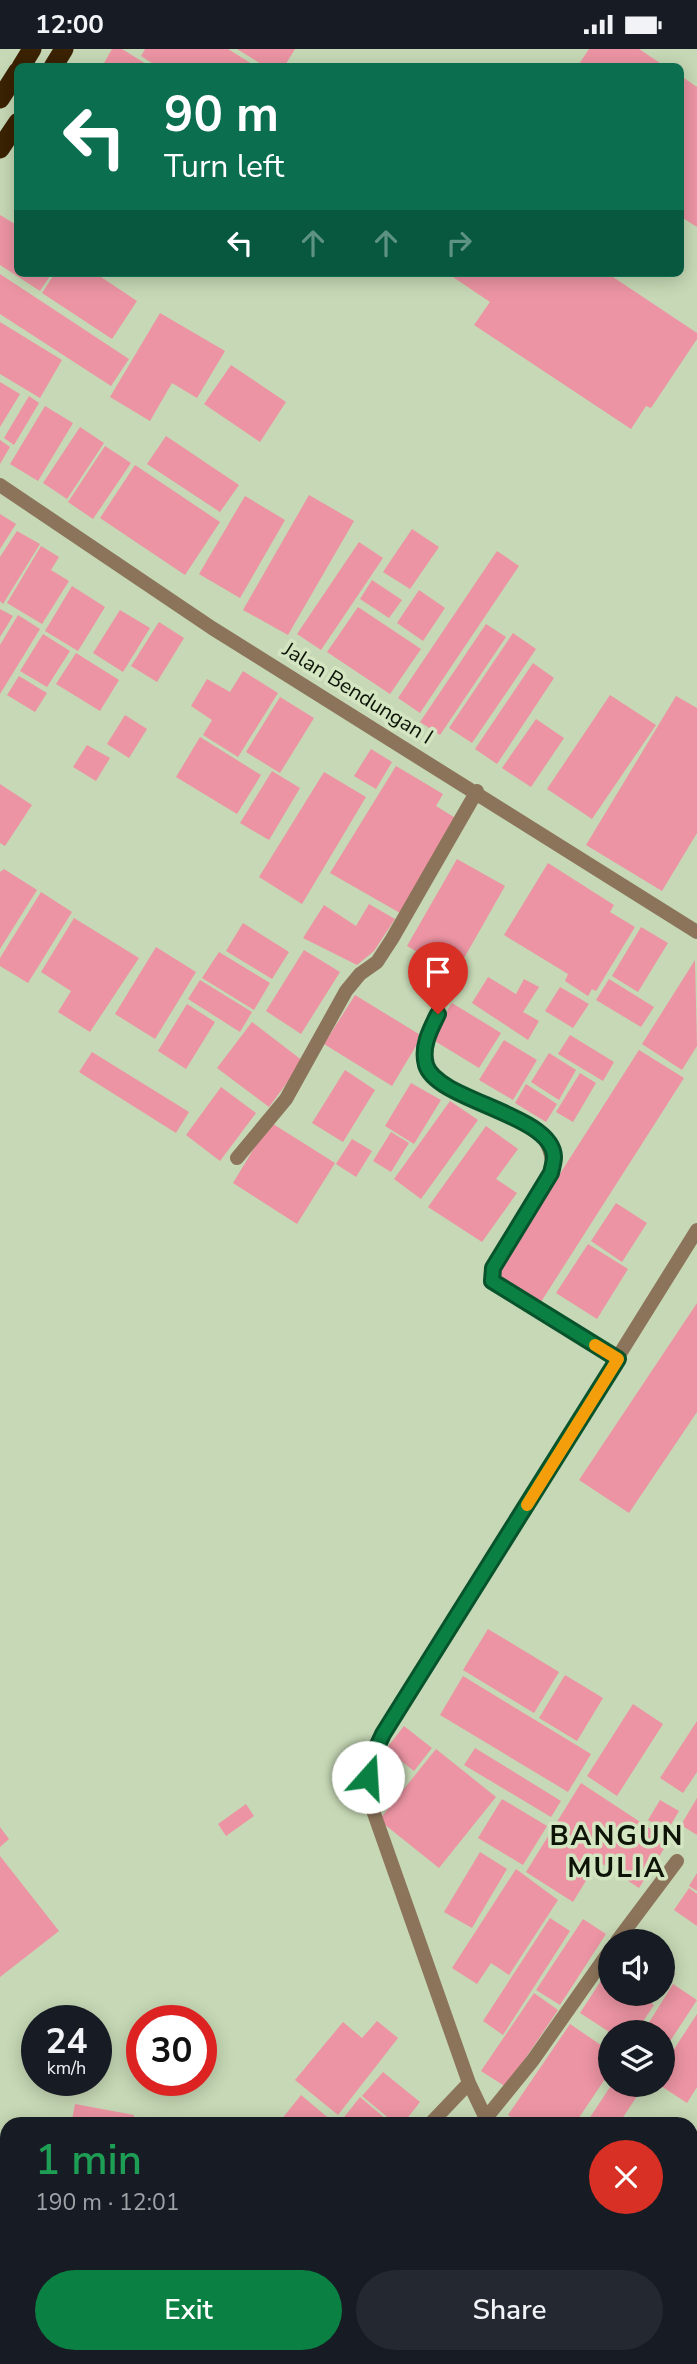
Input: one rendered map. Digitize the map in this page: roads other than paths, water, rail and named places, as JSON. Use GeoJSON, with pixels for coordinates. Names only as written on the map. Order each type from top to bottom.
{"type":"FeatureCollection","features":[{"type":"Feature","properties":{"kind":"highway"},"geometry":{"type":"LineString","coordinates":[[0,99],[14,77]]}},
{"type":"Feature","properties":{"kind":"highway"},"geometry":{"type":"LineString","coordinates":[[0,149],[14,128]]}},
{"type":"Feature","properties":{"kind":"street","name":"Jalan Bendungan I"},"geometry":{"type":"LineString","coordinates":[[0,485],[212,628],[477,791],[544,837],[697,932]]}},
{"type":"Feature","properties":{"kind":"street"},"geometry":{"type":"LineString","coordinates":[[237,1158],[286,1099],[346,991],[377,962],[477,791]]}},
{"type":"Feature","properties":{"kind":"street"},"geometry":{"type":"LineString","coordinates":[[438,1014],[426,1038],[425,1056],[429,1072],[451,1088],[506,1113],[544,1136],[554,1156],[551,1173],[493,1268],[492,1281],[618,1359]]}},
{"type":"Feature","properties":{"kind":"street"},"geometry":{"type":"LineString","coordinates":[[485,2117],[469,2083],[370,1802],[370,1762],[383,1734],[697,1230]]}},
{"type":"Feature","properties":{"kind":"street"},"geometry":{"type":"LineString","coordinates":[[626,1929],[677,1861]]}},
{"type":"Feature","properties":{"kind":"street"},"geometry":{"type":"LineString","coordinates":[[490,2117],[598,1968]]}},
{"type":"Feature","properties":{"kind":"street"},"geometry":{"type":"LineString","coordinates":[[437,2117],[469,2083]]}},
{"type":"Feature","properties":{"kind":"district","name":"BANGUN MULIA"},"geometry":{"type":"Point","coordinates":[617,1851]}}]}
